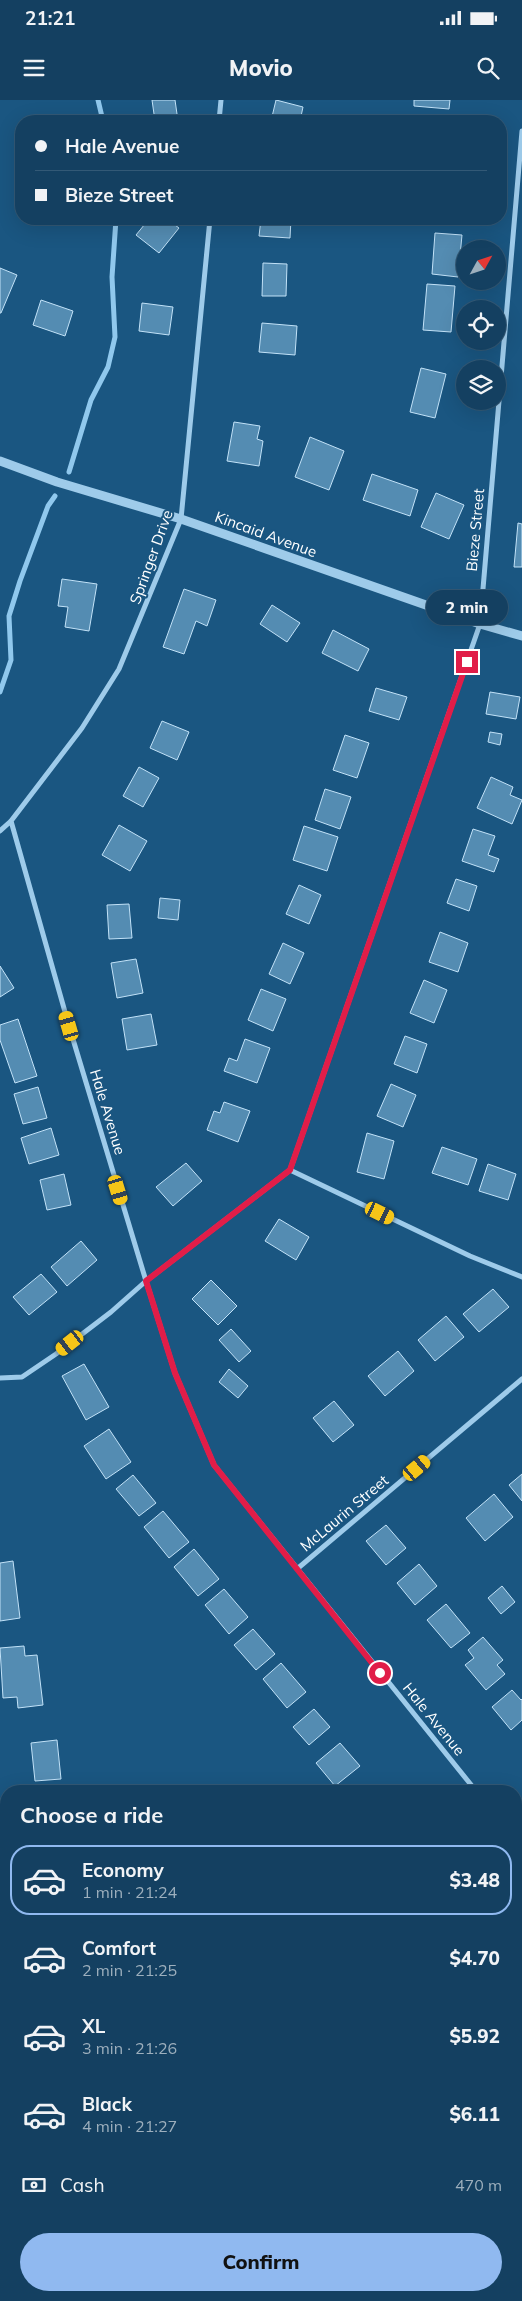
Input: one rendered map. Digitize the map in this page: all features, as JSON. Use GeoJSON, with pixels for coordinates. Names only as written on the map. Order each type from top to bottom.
{"type":"FeatureCollection","features":[{"type":"Feature","properties":{"kind":"street"},"geometry":{"type":"LineString","coordinates":[[220,115],[221,100]]}},
{"type":"Feature","properties":{"kind":"street","name":"Bieze Street"},"geometry":{"type":"LineString","coordinates":[[290,1170],[480,624],[522,131]]}},
{"type":"Feature","properties":{"kind":"street","name":"Springer Drive"},"geometry":{"type":"LineString","coordinates":[[0,830],[11,821],[82,728],[119,669],[182,519],[209,225]]}},
{"type":"Feature","properties":{"kind":"street","name":"Kincaid Avenue"},"geometry":{"type":"LineString","coordinates":[[0,461],[57,482],[182,519],[480,624],[522,636]]}},
{"type":"Feature","properties":{"kind":"street","name":"Hale Avenue"},"geometry":{"type":"LineString","coordinates":[[11,821],[69,1026],[146,1281],[175,1373],[214,1465],[471,1785]]}},
{"type":"Feature","properties":{"kind":"street"},"geometry":{"type":"LineString","coordinates":[[0,1378],[22,1377],[49,1358],[111,1312],[146,1281],[290,1170],[470,1256],[522,1277]]}},
{"type":"Feature","properties":{"kind":"street","name":"McLaurin Street"},"geometry":{"type":"LineString","coordinates":[[297,1569],[522,1379]]}},
{"type":"Feature","properties":{"kind":"building"},"geometry":{"type":"Polygon","coordinates":[[[152,100],[175,100],[177,115],[154,115],[152,100]]]}},
{"type":"Feature","properties":{"kind":"building"},"geometry":{"type":"Polygon","coordinates":[[[276,100],[303,107],[301,115],[272,115],[276,100]]]}},
{"type":"Feature","properties":{"kind":"building"},"geometry":{"type":"Polygon","coordinates":[[[414,100],[450,100],[449,109],[414,106],[414,100]]]}},
{"type":"Feature","properties":{"kind":"building"},"geometry":{"type":"Polygon","coordinates":[[[144,225],[175,225],[179,228],[159,253],[136,235],[144,225]]]}},
{"type":"Feature","properties":{"kind":"building"},"geometry":{"type":"Polygon","coordinates":[[[260,225],[291,225],[290,238],[259,236],[260,225]]]}},
{"type":"Feature","properties":{"kind":"building"},"geometry":{"type":"Polygon","coordinates":[[[435,233],[462,235],[462,240],[456,240],[456,277],[432,274],[435,233]]]}},
{"type":"Feature","properties":{"kind":"building"},"geometry":{"type":"Polygon","coordinates":[[[263,263],[287,264],[286,296],[262,296],[263,263]]]}},
{"type":"Feature","properties":{"kind":"building"},"geometry":{"type":"Polygon","coordinates":[[[0,268],[17,275],[1,313],[0,313],[0,268]]]}},
{"type":"Feature","properties":{"kind":"building"},"geometry":{"type":"Polygon","coordinates":[[[427,284],[455,286],[451,332],[423,330],[427,284]]]}},
{"type":"Feature","properties":{"kind":"building"},"geometry":{"type":"Polygon","coordinates":[[[41,300],[73,311],[65,336],[33,325],[41,300]]]}},
{"type":"Feature","properties":{"kind":"building"},"geometry":{"type":"Polygon","coordinates":[[[142,303],[173,307],[169,335],[139,331],[142,303]]]}},
{"type":"Feature","properties":{"kind":"building"},"geometry":{"type":"Polygon","coordinates":[[[262,323],[297,326],[295,355],[259,352],[262,323]]]}},
{"type":"Feature","properties":{"kind":"building"},"geometry":{"type":"Polygon","coordinates":[[[421,368],[446,374],[435,418],[410,412],[421,368]]]}},
{"type":"Feature","properties":{"kind":"building"},"geometry":{"type":"Polygon","coordinates":[[[234,422],[260,426],[257,439],[263,441],[259,466],[227,461],[234,422]]]}},
{"type":"Feature","properties":{"kind":"building"},"geometry":{"type":"Polygon","coordinates":[[[310,437],[344,451],[329,490],[295,477],[310,437]]]}},
{"type":"Feature","properties":{"kind":"building"},"geometry":{"type":"Polygon","coordinates":[[[372,474],[418,490],[410,516],[363,500],[372,474]]]}},
{"type":"Feature","properties":{"kind":"building"},"geometry":{"type":"Polygon","coordinates":[[[436,493],[464,505],[449,539],[421,527],[436,493]]]}},
{"type":"Feature","properties":{"kind":"building"},"geometry":{"type":"Polygon","coordinates":[[[518,523],[522,524],[522,567],[514,567],[518,523]]]}},
{"type":"Feature","properties":{"kind":"building"},"geometry":{"type":"Polygon","coordinates":[[[62,579],[97,584],[89,631],[65,627],[68,607],[58,606],[62,579]]]}},
{"type":"Feature","properties":{"kind":"building"},"geometry":{"type":"Polygon","coordinates":[[[184,589],[216,600],[207,626],[196,621],[184,654],[163,647],[184,589]]]}},
{"type":"Feature","properties":{"kind":"building"},"geometry":{"type":"Polygon","coordinates":[[[272,605],[300,623],[287,642],[260,624],[272,605]]]}},
{"type":"Feature","properties":{"kind":"building"},"geometry":{"type":"Polygon","coordinates":[[[333,630],[369,649],[358,671],[322,653],[333,630]]]}},
{"type":"Feature","properties":{"kind":"building"},"geometry":{"type":"Polygon","coordinates":[[[376,688],[407,697],[399,720],[369,711],[376,688]]]}},
{"type":"Feature","properties":{"kind":"building"},"geometry":{"type":"Polygon","coordinates":[[[490,692],[520,697],[516,719],[486,714],[490,692]]]}},
{"type":"Feature","properties":{"kind":"building"},"geometry":{"type":"Polygon","coordinates":[[[162,721],[189,732],[177,760],[150,748],[162,721]]]}},
{"type":"Feature","properties":{"kind":"building"},"geometry":{"type":"Polygon","coordinates":[[[490,732],[502,734],[500,745],[488,742],[490,732]]]}},
{"type":"Feature","properties":{"kind":"building"},"geometry":{"type":"Polygon","coordinates":[[[345,735],[369,743],[357,778],[333,770],[345,735]]]}},
{"type":"Feature","properties":{"kind":"building"},"geometry":{"type":"Polygon","coordinates":[[[139,767],[159,778],[143,807],[123,796],[139,767]]]}},
{"type":"Feature","properties":{"kind":"building"},"geometry":{"type":"Polygon","coordinates":[[[491,777],[513,787],[510,795],[522,800],[512,824],[477,808],[491,777]]]}},
{"type":"Feature","properties":{"kind":"building"},"geometry":{"type":"Polygon","coordinates":[[[325,789],[351,797],[340,829],[315,820],[325,789]]]}},
{"type":"Feature","properties":{"kind":"building"},"geometry":{"type":"Polygon","coordinates":[[[119,825],[147,841],[130,871],[102,855],[119,825]]]}},
{"type":"Feature","properties":{"kind":"building"},"geometry":{"type":"Polygon","coordinates":[[[304,826],[338,837],[327,871],[293,860],[304,826]]]}},
{"type":"Feature","properties":{"kind":"building"},"geometry":{"type":"Polygon","coordinates":[[[473,829],[495,836],[488,855],[499,859],[494,872],[462,861],[473,829]]]}},
{"type":"Feature","properties":{"kind":"building"},"geometry":{"type":"Polygon","coordinates":[[[456,879],[477,886],[469,911],[447,903],[456,879]]]}},
{"type":"Feature","properties":{"kind":"building"},"geometry":{"type":"Polygon","coordinates":[[[299,885],[321,895],[309,924],[286,914],[299,885]]]}},
{"type":"Feature","properties":{"kind":"building"},"geometry":{"type":"Polygon","coordinates":[[[160,898],[180,900],[178,920],[158,918],[160,898]]]}},
{"type":"Feature","properties":{"kind":"building"},"geometry":{"type":"Polygon","coordinates":[[[129,904],[132,938],[109,939],[107,905],[129,904]]]}},
{"type":"Feature","properties":{"kind":"building"},"geometry":{"type":"Polygon","coordinates":[[[440,932],[468,943],[458,972],[429,962],[440,932]]]}},
{"type":"Feature","properties":{"kind":"building"},"geometry":{"type":"Polygon","coordinates":[[[283,943],[304,953],[290,984],[269,974],[283,943]]]}},
{"type":"Feature","properties":{"kind":"building"},"geometry":{"type":"Polygon","coordinates":[[[136,959],[143,993],[117,998],[111,963],[136,959]]]}},
{"type":"Feature","properties":{"kind":"building"},"geometry":{"type":"Polygon","coordinates":[[[0,966],[14,988],[0,997],[0,966]]]}},
{"type":"Feature","properties":{"kind":"building"},"geometry":{"type":"Polygon","coordinates":[[[424,980],[447,990],[434,1023],[410,1013],[424,980]]]}},
{"type":"Feature","properties":{"kind":"building"},"geometry":{"type":"Polygon","coordinates":[[[261,989],[286,999],[273,1031],[248,1020],[261,989]]]}},
{"type":"Feature","properties":{"kind":"building"},"geometry":{"type":"Polygon","coordinates":[[[151,1014],[157,1045],[127,1050],[122,1019],[151,1014]]]}},
{"type":"Feature","properties":{"kind":"building"},"geometry":{"type":"Polygon","coordinates":[[[18,1019],[37,1076],[15,1083],[0,1040],[0,1025],[18,1019]]]}},
{"type":"Feature","properties":{"kind":"building"},"geometry":{"type":"Polygon","coordinates":[[[405,1036],[427,1044],[417,1073],[394,1064],[405,1036]]]}},
{"type":"Feature","properties":{"kind":"building"},"geometry":{"type":"Polygon","coordinates":[[[245,1039],[270,1048],[257,1083],[224,1071],[229,1058],[237,1061],[245,1039]]]}},
{"type":"Feature","properties":{"kind":"building"},"geometry":{"type":"Polygon","coordinates":[[[391,1084],[416,1095],[403,1127],[377,1116],[391,1084]]]}},
{"type":"Feature","properties":{"kind":"building"},"geometry":{"type":"Polygon","coordinates":[[[38,1087],[47,1118],[23,1124],[14,1094],[38,1087]]]}},
{"type":"Feature","properties":{"kind":"building"},"geometry":{"type":"Polygon","coordinates":[[[224,1102],[250,1111],[238,1142],[207,1130],[214,1111],[220,1113],[224,1102]]]}},
{"type":"Feature","properties":{"kind":"building"},"geometry":{"type":"Polygon","coordinates":[[[51,1128],[59,1155],[29,1164],[21,1138],[51,1128]]]}},
{"type":"Feature","properties":{"kind":"building"},"geometry":{"type":"Polygon","coordinates":[[[367,1133],[394,1141],[384,1179],[357,1172],[367,1133]]]}},
{"type":"Feature","properties":{"kind":"building"},"geometry":{"type":"Polygon","coordinates":[[[442,1147],[477,1159],[468,1185],[432,1173],[442,1147]]]}},
{"type":"Feature","properties":{"kind":"building"},"geometry":{"type":"Polygon","coordinates":[[[186,1163],[202,1181],[173,1206],[156,1187],[186,1163]]]}},
{"type":"Feature","properties":{"kind":"building"},"geometry":{"type":"Polygon","coordinates":[[[488,1164],[516,1174],[508,1200],[479,1191],[488,1164]]]}},
{"type":"Feature","properties":{"kind":"building"},"geometry":{"type":"Polygon","coordinates":[[[64,1174],[71,1205],[47,1210],[40,1180],[64,1174]]]}},
{"type":"Feature","properties":{"kind":"building"},"geometry":{"type":"Polygon","coordinates":[[[279,1219],[309,1237],[296,1260],[265,1241],[279,1219]]]}},
{"type":"Feature","properties":{"kind":"building"},"geometry":{"type":"Polygon","coordinates":[[[81,1241],[97,1260],[67,1286],[51,1267],[81,1241]]]}},
{"type":"Feature","properties":{"kind":"building"},"geometry":{"type":"Polygon","coordinates":[[[41,1274],[57,1292],[29,1315],[13,1297],[41,1274]]]}},
{"type":"Feature","properties":{"kind":"building"},"geometry":{"type":"Polygon","coordinates":[[[211,1280],[237,1306],[218,1325],[192,1299],[211,1280]]]}},
{"type":"Feature","properties":{"kind":"building"},"geometry":{"type":"Polygon","coordinates":[[[493,1289],[509,1307],[479,1332],[463,1314],[493,1289]]]}},
{"type":"Feature","properties":{"kind":"building"},"geometry":{"type":"Polygon","coordinates":[[[446,1316],[464,1337],[435,1361],[418,1340],[446,1316]]]}},
{"type":"Feature","properties":{"kind":"building"},"geometry":{"type":"Polygon","coordinates":[[[231,1329],[251,1351],[239,1362],[219,1340],[231,1329]]]}},
{"type":"Feature","properties":{"kind":"building"},"geometry":{"type":"Polygon","coordinates":[[[398,1351],[414,1371],[385,1396],[368,1376],[398,1351]]]}},
{"type":"Feature","properties":{"kind":"building"},"geometry":{"type":"Polygon","coordinates":[[[84,1364],[109,1407],[86,1420],[62,1376],[84,1364]]]}},
{"type":"Feature","properties":{"kind":"building"},"geometry":{"type":"Polygon","coordinates":[[[229,1369],[248,1386],[238,1398],[219,1382],[229,1369]]]}},
{"type":"Feature","properties":{"kind":"building"},"geometry":{"type":"Polygon","coordinates":[[[334,1401],[354,1425],[333,1442],[313,1418],[334,1401]]]}},
{"type":"Feature","properties":{"kind":"building"},"geometry":{"type":"Polygon","coordinates":[[[109,1429],[131,1462],[106,1479],[84,1446],[109,1429]]]}},
{"type":"Feature","properties":{"kind":"building"},"geometry":{"type":"Polygon","coordinates":[[[522,1474],[522,1501],[509,1485],[522,1474]]]}},
{"type":"Feature","properties":{"kind":"building"},"geometry":{"type":"Polygon","coordinates":[[[133,1475],[156,1503],[139,1516],[116,1489],[133,1475]]]}},
{"type":"Feature","properties":{"kind":"building"},"geometry":{"type":"Polygon","coordinates":[[[494,1494],[513,1517],[485,1541],[466,1518],[494,1494]]]}},
{"type":"Feature","properties":{"kind":"building"},"geometry":{"type":"Polygon","coordinates":[[[163,1511],[189,1542],[169,1558],[144,1527],[163,1511]]]}},
{"type":"Feature","properties":{"kind":"building"},"geometry":{"type":"Polygon","coordinates":[[[386,1525],[406,1548],[386,1565],[366,1541],[386,1525]]]}},
{"type":"Feature","properties":{"kind":"building"},"geometry":{"type":"Polygon","coordinates":[[[194,1549],[219,1579],[198,1596],[174,1567],[194,1549]]]}},
{"type":"Feature","properties":{"kind":"building"},"geometry":{"type":"Polygon","coordinates":[[[13,1561],[20,1618],[0,1621],[0,1563],[13,1561]]]}},
{"type":"Feature","properties":{"kind":"building"},"geometry":{"type":"Polygon","coordinates":[[[419,1564],[437,1586],[415,1605],[397,1583],[419,1564]]]}},
{"type":"Feature","properties":{"kind":"building"},"geometry":{"type":"Polygon","coordinates":[[[502,1586],[515,1602],[501,1614],[488,1598],[502,1586]]]}},
{"type":"Feature","properties":{"kind":"building"},"geometry":{"type":"Polygon","coordinates":[[[224,1589],[248,1617],[229,1634],[205,1605],[224,1589]]]}},
{"type":"Feature","properties":{"kind":"building"},"geometry":{"type":"Polygon","coordinates":[[[446,1604],[470,1633],[451,1648],[427,1620],[446,1604]]]}},
{"type":"Feature","properties":{"kind":"building"},"geometry":{"type":"Polygon","coordinates":[[[253,1629],[275,1654],[256,1670],[234,1645],[253,1629]]]}},
{"type":"Feature","properties":{"kind":"building"},"geometry":{"type":"Polygon","coordinates":[[[483,1637],[503,1660],[497,1665],[505,1674],[486,1690],[465,1665],[474,1658],[468,1650],[483,1637]]]}},
{"type":"Feature","properties":{"kind":"building"},"geometry":{"type":"Polygon","coordinates":[[[24,1646],[25,1656],[37,1655],[43,1705],[18,1708],[17,1697],[3,1698],[0,1648],[24,1646]]]}},
{"type":"Feature","properties":{"kind":"building"},"geometry":{"type":"Polygon","coordinates":[[[281,1663],[306,1692],[287,1708],[263,1679],[281,1663]]]}},
{"type":"Feature","properties":{"kind":"building"},"geometry":{"type":"Polygon","coordinates":[[[512,1690],[522,1699],[522,1720],[511,1730],[492,1707],[512,1690]]]}},
{"type":"Feature","properties":{"kind":"building"},"geometry":{"type":"Polygon","coordinates":[[[314,1709],[330,1727],[309,1745],[293,1727],[314,1709]]]}},
{"type":"Feature","properties":{"kind":"building"},"geometry":{"type":"Polygon","coordinates":[[[57,1740],[61,1779],[35,1781],[31,1743],[57,1740]]]}},
{"type":"Feature","properties":{"kind":"building"},"geometry":{"type":"Polygon","coordinates":[[[340,1743],[360,1766],[334,1785],[316,1763],[340,1743]]]}},
{"type":"Feature","properties":{"kind":"waterway"},"geometry":{"type":"LineString","coordinates":[[98,100],[102,115]]}},
{"type":"Feature","properties":{"kind":"waterway"},"geometry":{"type":"LineString","coordinates":[[69,472],[91,400],[108,367],[115,337],[112,277],[116,225]]}},
{"type":"Feature","properties":{"kind":"waterway"},"geometry":{"type":"LineString","coordinates":[[0,692],[11,660],[9,616],[48,506],[55,496]]}},
{"type":"Feature","properties":{"kind":"route"},"geometry":{"type":"LineString","coordinates":[[380,1673],[214,1465],[175,1373],[146,1281],[290,1170],[467,662]]}}]}
